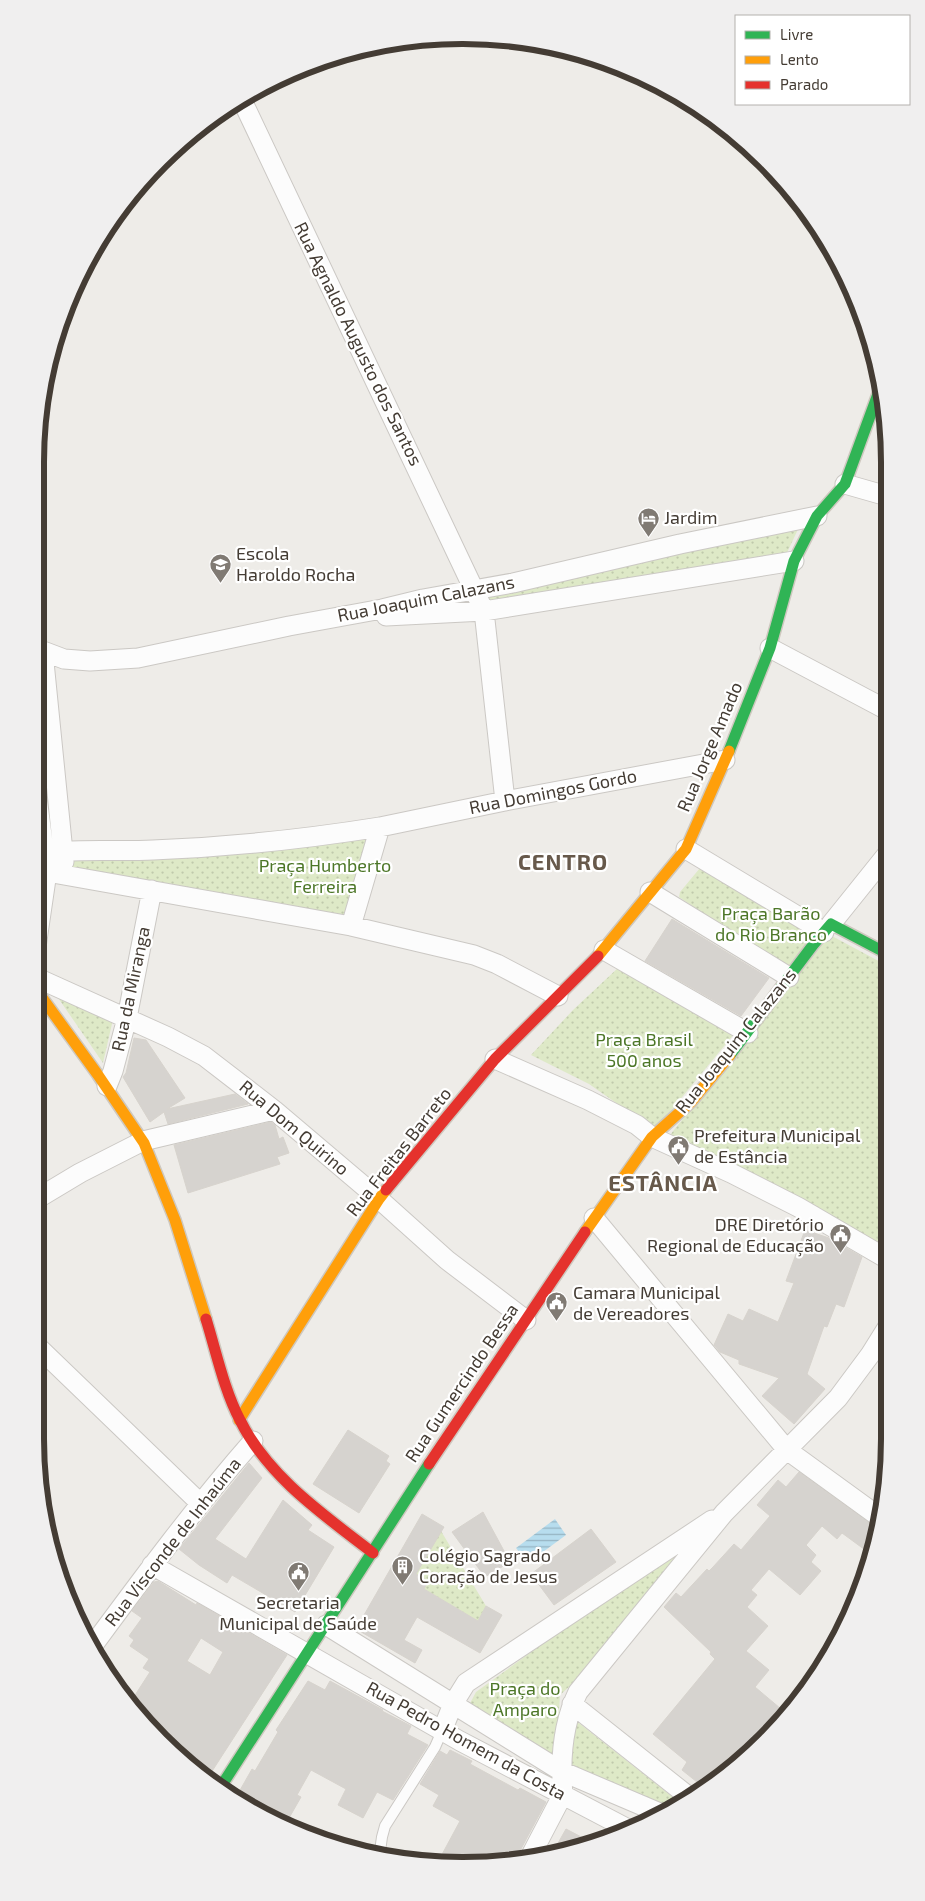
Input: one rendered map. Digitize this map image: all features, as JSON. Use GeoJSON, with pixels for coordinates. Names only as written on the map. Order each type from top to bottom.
{"type":"FeatureCollection","features":[{"type":"Feature","properties":{"kind":"street","name":"Rua Agnaldo Augusto dos Santos"},"geometry":{"type":"LineString","coordinates":[[244,105],[476,590],[484,611],[505,801]]}},
{"type":"Feature","properties":{"kind":"street"},"geometry":{"type":"LineString","coordinates":[[876,399],[845,484],[881,494]]}},
{"type":"Feature","properties":{"kind":"street","name":"Rua Jorge Amado"},"geometry":{"type":"LineString","coordinates":[[558,996],[604,950],[686,849],[725,760],[770,648],[794,561],[817,516],[845,484]]}},
{"type":"Feature","properties":{"kind":"street","name":"Rua Joaquim Calazans"},"geometry":{"type":"LineString","coordinates":[[44,652],[64,659],[90,661],[138,658],[476,590],[680,544],[817,516]]}},
{"type":"Feature","properties":{"kind":"street"},"geometry":{"type":"LineString","coordinates":[[340,617],[418,616],[484,611],[794,561]]}},
{"type":"Feature","properties":{"kind":"street"},"geometry":{"type":"LineString","coordinates":[[770,648],[881,707]]}},
{"type":"Feature","properties":{"kind":"street"},"geometry":{"type":"LineString","coordinates":[[44,692],[63,851],[44,920]]}},
{"type":"Feature","properties":{"kind":"street","name":"Rua Domingos Gordo"},"geometry":{"type":"LineString","coordinates":[[380,827],[505,801],[725,760]]}},
{"type":"Feature","properties":{"kind":"street"},"geometry":{"type":"LineString","coordinates":[[44,853],[206,848],[327,835],[380,827],[351,926]]}},
{"type":"Feature","properties":{"kind":"street"},"geometry":{"type":"LineString","coordinates":[[686,849],[827,928],[881,951]]}},
{"type":"Feature","properties":{"kind":"street"},"geometry":{"type":"LineString","coordinates":[[44,859],[56,874],[351,926],[474,955],[497,964],[558,996]]}},
{"type":"Feature","properties":{"kind":"street"},"geometry":{"type":"LineString","coordinates":[[827,928],[881,862]]}},
{"type":"Feature","properties":{"kind":"street","name":"Rua da Miranga"},"geometry":{"type":"LineString","coordinates":[[107,1086],[127,1018],[152,890]]}},
{"type":"Feature","properties":{"kind":"street"},"geometry":{"type":"LineString","coordinates":[[650,892],[789,977]]}},
{"type":"Feature","properties":{"kind":"street","name":"Rua Joaquim Calazans"},"geometry":{"type":"LineString","coordinates":[[652,1137],[691,1102],[748,1033],[827,928]]}},
{"type":"Feature","properties":{"kind":"street"},"geometry":{"type":"LineString","coordinates":[[604,950],[748,1033]]}},
{"type":"Feature","properties":{"kind":"street","name":"Rua Dom Quirino"},"geometry":{"type":"LineString","coordinates":[[44,981],[168,1037],[204,1056],[274,1110],[379,1199],[446,1260],[526,1320]]}},
{"type":"Feature","properties":{"kind":"street","name":"Rua Freitas Barreto"},"geometry":{"type":"LineString","coordinates":[[239,1420],[379,1199],[495,1059],[558,996]]}},
{"type":"Feature","properties":{"kind":"street"},"geometry":{"type":"LineString","coordinates":[[44,1000],[107,1086],[143,1141],[164,1188],[186,1251],[207,1323],[239,1420],[273,1467],[294,1488],[324,1516],[373,1553]]}},
{"type":"Feature","properties":{"kind":"street"},"geometry":{"type":"LineString","coordinates":[[495,1059],[588,1100],[637,1125],[652,1137],[731,1173],[798,1207],[881,1255]]}},
{"type":"Feature","properties":{"kind":"street"},"geometry":{"type":"LineString","coordinates":[[44,1195],[80,1173],[143,1141],[274,1110]]}},
{"type":"Feature","properties":{"kind":"street","name":"Rua Gumercindo Bessa"},"geometry":{"type":"LineString","coordinates":[[224,1782],[438,1450],[594,1218],[652,1137]]}},
{"type":"Feature","properties":{"kind":"street"},"geometry":{"type":"LineString","coordinates":[[594,1218],[787,1450],[874,1513]]}},
{"type":"Feature","properties":{"kind":"street"},"geometry":{"type":"LineString","coordinates":[[442,1731],[453,1704],[466,1683],[724,1513],[838,1398],[881,1337]]}},
{"type":"Feature","properties":{"kind":"street"},"geometry":{"type":"LineString","coordinates":[[44,1353],[200,1503]]}},
{"type":"Feature","properties":{"kind":"street","name":"Rua Visconde de Inhaúma"},"geometry":{"type":"LineString","coordinates":[[96,1641],[200,1503],[253,1441]]}},
{"type":"Feature","properties":{"kind":"street","name":"Rua Pedro Homem da Costa"},"geometry":{"type":"LineString","coordinates":[[561,1771],[562,1753],[572,1704],[578,1692],[593,1671],[637,1622],[724,1513]]}},
{"type":"Feature","properties":{"kind":"street","name":"Rua Pedro Homem da Costa"},"geometry":{"type":"LineString","coordinates":[[152,1565],[442,1731],[622,1826]]}},
{"type":"Feature","properties":{"kind":"street","name":"Rua Pedro Homem da Costa"},"geometry":{"type":"LineString","coordinates":[[326,1625],[561,1771],[654,1811]]}},
{"type":"Feature","properties":{"kind":"street"},"geometry":{"type":"LineString","coordinates":[[572,1704],[685,1793]]}},
{"type":"Feature","properties":{"kind":"street"},"geometry":{"type":"LineString","coordinates":[[533,1851],[563,1794],[561,1771]]}},
{"type":"Feature","properties":{"kind":"lane"},"geometry":{"type":"LineString","coordinates":[[380,1849],[385,1826],[435,1747],[442,1731]]}},
{"type":"Feature","properties":{"kind":"green space"},"geometry":{"type":"Polygon","coordinates":[[[800,525],[785,557],[491,604],[486,592],[800,525]]]}},
{"type":"Feature","properties":{"kind":"green space","name":"Praça Humberto Ferreira"},"geometry":{"type":"Polygon","coordinates":[[[382,826],[361,931],[63,875],[74,855],[382,826]]]}},
{"type":"Feature","properties":{"kind":"green space","name":"Praça Barão do Rio Branco"},"geometry":{"type":"Polygon","coordinates":[[[710,856],[753,879],[822,923],[786,969],[679,897],[680,892],[710,856]]]}},
{"type":"Feature","properties":{"kind":"green space","name":"Praça Barão do Rio Branco"},"geometry":{"type":"Polygon","coordinates":[[[830,935],[881,962],[881,1245],[799,1197],[738,1166],[670,1135],[830,935]]]}},
{"type":"Feature","properties":{"kind":"green space","name":"Praça Brasil 500 anos"},"geometry":{"type":"Polygon","coordinates":[[[619,967],[734,1034],[655,1130],[589,1084],[531,1055],[573,1010],[619,967]]]}},
{"type":"Feature","properties":{"kind":"green space"},"geometry":{"type":"Polygon","coordinates":[[[54,992],[114,1015],[103,1063],[54,992]]]}},
{"type":"Feature","properties":{"kind":"green space","name":"Praça do Amparo"},"geometry":{"type":"Polygon","coordinates":[[[714,1520],[618,1643],[560,1695],[558,1727],[552,1756],[468,1707],[476,1692],[714,1520]]]}},
{"type":"Feature","properties":{"kind":"green space"},"geometry":{"type":"Polygon","coordinates":[[[441,1531],[486,1606],[478,1621],[424,1589],[428,1581],[416,1574],[441,1531]]]}},
{"type":"Feature","properties":{"kind":"green space","name":"Praça do Amparo"},"geometry":{"type":"Polygon","coordinates":[[[575,1720],[675,1799],[657,1809],[570,1767],[575,1720]]]}},
{"type":"Feature","properties":{"kind":"water"},"geometry":{"type":"Polygon","coordinates":[[[555,1519],[566,1535],[528,1563],[516,1548],[555,1519]]]}},
{"type":"Feature","properties":{"kind":"building"},"geometry":{"type":"Polygon","coordinates":[[[672,919],[769,978],[741,1016],[645,961],[672,919]]]}},
{"type":"Feature","properties":{"kind":"building"},"geometry":{"type":"Polygon","coordinates":[[[134,1038],[146,1040],[185,1098],[167,1109],[235,1094],[248,1104],[168,1124],[164,1112],[150,1122],[123,1077],[126,1073],[134,1038]]]}},
{"type":"Feature","properties":{"kind":"building"},"geometry":{"type":"Polygon","coordinates":[[[271,1122],[275,1125],[279,1139],[283,1137],[289,1153],[277,1157],[280,1164],[188,1193],[174,1145],[271,1122]]]}},
{"type":"Feature","properties":{"kind":"building"},"geometry":{"type":"Polygon","coordinates":[[[805,1230],[829,1238],[862,1257],[844,1307],[836,1304],[827,1327],[824,1326],[807,1374],[825,1389],[794,1424],[762,1396],[779,1378],[739,1364],[739,1360],[720,1352],[714,1345],[728,1314],[743,1321],[749,1309],[778,1322],[794,1283],[786,1281],[805,1230]]]}},
{"type":"Feature","properties":{"kind":"building"},"geometry":{"type":"Polygon","coordinates":[[[348,1430],[389,1456],[386,1461],[390,1464],[359,1513],[313,1484],[348,1430]]]}},
{"type":"Feature","properties":{"kind":"building"},"geometry":{"type":"Polygon","coordinates":[[[249,1463],[262,1478],[215,1539],[246,1559],[283,1500],[312,1525],[308,1530],[334,1547],[295,1612],[232,1575],[227,1583],[179,1549],[249,1463]]]}},
{"type":"Feature","properties":{"kind":"building"},"geometry":{"type":"Polygon","coordinates":[[[799,1472],[872,1525],[867,1547],[866,1551],[842,1533],[837,1539],[822,1526],[806,1545],[816,1555],[811,1562],[821,1571],[800,1595],[769,1569],[751,1590],[757,1595],[747,1607],[768,1626],[746,1651],[769,1670],[755,1687],[782,1709],[759,1735],[699,1784],[682,1770],[687,1762],[653,1734],[715,1659],[710,1654],[711,1652],[664,1607],[676,1593],[681,1597],[734,1544],[741,1550],[770,1516],[757,1505],[778,1480],[786,1487],[799,1472]]]}},
{"type":"Feature","properties":{"kind":"building"},"geometry":{"type":"Polygon","coordinates":[[[483,1512],[510,1562],[485,1577],[452,1532],[483,1512]]]}},
{"type":"Feature","properties":{"kind":"building","name":"Colégio Sagrado Coração de Jesus"},"geometry":{"type":"Polygon","coordinates":[[[422,1514],[444,1527],[416,1574],[428,1581],[424,1589],[478,1621],[486,1606],[502,1615],[480,1653],[417,1617],[404,1640],[422,1650],[415,1663],[356,1629],[422,1514]]]}},
{"type":"Feature","properties":{"kind":"building"},"geometry":{"type":"Polygon","coordinates":[[[591,1529],[616,1562],[554,1605],[531,1574],[591,1529]]]}},
{"type":"Feature","properties":{"kind":"building"},"geometry":{"type":"Polygon","coordinates":[[[158,1581],[196,1605],[197,1603],[287,1655],[211,1773],[166,1735],[155,1723],[157,1720],[147,1714],[134,1697],[150,1672],[143,1668],[149,1659],[130,1646],[134,1640],[129,1636],[142,1618],[132,1611],[154,1582],[158,1581]],[[201,1638],[187,1661],[210,1675],[223,1652],[201,1638]]]}},
{"type":"Feature","properties":{"kind":"building"},"geometry":{"type":"Polygon","coordinates":[[[308,1681],[325,1690],[330,1681],[411,1726],[407,1734],[428,1745],[393,1800],[377,1792],[363,1818],[338,1805],[346,1789],[311,1770],[297,1795],[301,1797],[289,1818],[267,1805],[265,1808],[239,1792],[252,1769],[255,1771],[278,1732],[276,1730],[308,1681]]]}},
{"type":"Feature","properties":{"kind":"building"},"geometry":{"type":"Polygon","coordinates":[[[450,1750],[472,1761],[470,1764],[518,1790],[520,1788],[546,1802],[518,1854],[441,1856],[460,1821],[433,1806],[439,1795],[420,1784],[440,1751],[447,1755],[450,1750]]]}},
{"type":"Feature","properties":{"kind":"building"},"geometry":{"type":"Polygon","coordinates":[[[566,1829],[585,1839],[571,1843],[556,1846],[566,1829]]]}},
{"type":"Feature","properties":{"kind":"traffic: fast"},"geometry":{"type":"LineString","coordinates":[[729,751],[770,648],[794,561],[817,516],[845,484],[876,399]]}},
{"type":"Feature","properties":{"kind":"traffic: fast"},"geometry":{"type":"LineString","coordinates":[[730,1055],[831,924],[881,950]]}},
{"type":"Feature","properties":{"kind":"traffic: fast"},"geometry":{"type":"LineString","coordinates":[[224,1782],[429,1464]]}},
{"type":"Feature","properties":{"kind":"traffic: slow"},"geometry":{"type":"LineString","coordinates":[[598,956],[686,849],[729,751]]}},
{"type":"Feature","properties":{"kind":"traffic: slow"},"geometry":{"type":"LineString","coordinates":[[44,1000],[144,1143],[175,1220],[206,1319]]}},
{"type":"Feature","properties":{"kind":"traffic: slow"},"geometry":{"type":"LineString","coordinates":[[585,1232],[652,1137],[691,1102],[730,1055]]}},
{"type":"Feature","properties":{"kind":"traffic: slow"},"geometry":{"type":"LineString","coordinates":[[239,1420],[386,1190]]}},
{"type":"Feature","properties":{"kind":"traffic: jam"},"geometry":{"type":"LineString","coordinates":[[386,1190],[495,1059],[598,956]]}},
{"type":"Feature","properties":{"kind":"traffic: jam"},"geometry":{"type":"LineString","coordinates":[[429,1464],[585,1232]]}},
{"type":"Feature","properties":{"kind":"traffic: jam"},"geometry":{"type":"LineString","coordinates":[[206,1319],[229,1396],[252,1441],[281,1477],[299,1494],[373,1553]]}},
{"type":"Feature","properties":{"kind":"place","name":"Jardim"},"geometry":{"type":"Point","coordinates":[648,537]}},
{"type":"Feature","properties":{"kind":"place","name":"Escola Haroldo Rocha"},"geometry":{"type":"Point","coordinates":[220,583]}},
{"type":"Feature","properties":{"kind":"place","name":"Prefeitura Municipal de Estância"},"geometry":{"type":"Point","coordinates":[678,1165]}},
{"type":"Feature","properties":{"kind":"place","name":"DRE Diretório Regional de Educação"},"geometry":{"type":"Point","coordinates":[840,1254]}},
{"type":"Feature","properties":{"kind":"place","name":"Camara Municipal de Vereadores"},"geometry":{"type":"Point","coordinates":[557,1322]}},
{"type":"Feature","properties":{"kind":"place","name":"Colégio Sagrado Coração de Jesus"},"geometry":{"type":"Point","coordinates":[403,1585]}},
{"type":"Feature","properties":{"kind":"place","name":"Secretaria Municipal de Saúde"},"geometry":{"type":"Point","coordinates":[298,1592]}},
{"type":"Feature","properties":{"kind":"district","name":"CENTRO"},"geometry":{"type":"Point","coordinates":[563,862]}},
{"type":"Feature","properties":{"kind":"district","name":"ESTÂNCIA"},"geometry":{"type":"Point","coordinates":[663,1183]}}]}
